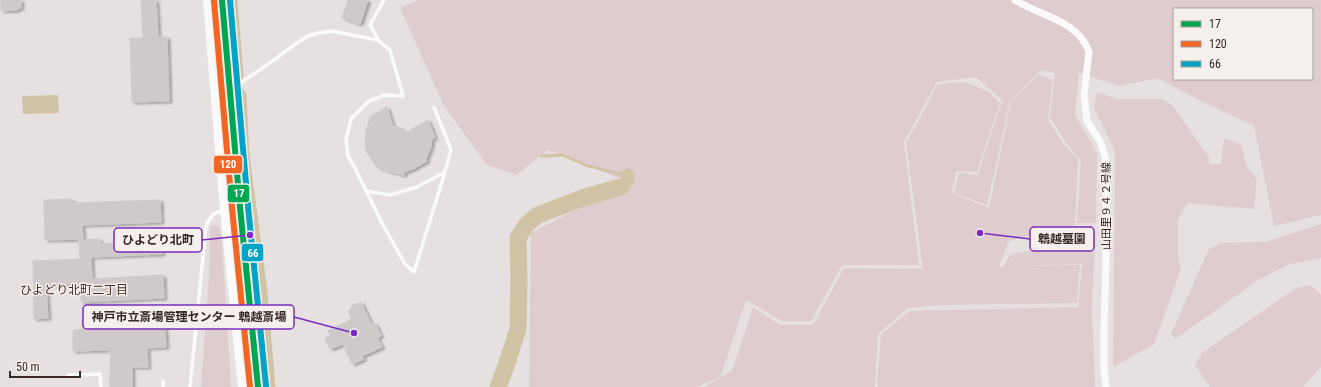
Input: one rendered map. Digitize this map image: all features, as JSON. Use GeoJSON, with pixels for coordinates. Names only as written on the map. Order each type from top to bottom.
{"type":"FeatureCollection","features":[{"type":"Feature","properties":{"kind":"street"},"geometry":{"type":"LineString","coordinates":[[208,0],[225,210],[243,387]]}},
{"type":"Feature","properties":{"kind":"street"},"geometry":{"type":"LineString","coordinates":[[222,0],[240,207],[258,387]]}},
{"type":"Feature","properties":{"kind":"street","name":"山田里９４２号線"},"geometry":{"type":"LineString","coordinates":[[1015,0],[1074,30],[1086,45],[1089,52],[1084,95],[1087,121],[1100,141],[1106,159],[1106,265],[1104,327],[1104,369],[1106,387]]}},
{"type":"Feature","properties":{"kind":"lane"},"geometry":{"type":"LineString","coordinates":[[384,0],[370,25],[378,40],[390,50],[403,96],[386,95],[369,101],[351,119],[346,140],[348,156],[383,225],[405,264],[414,272],[451,150],[434,107]]}},
{"type":"Feature","properties":{"kind":"lane"},"geometry":{"type":"LineString","coordinates":[[230,90],[308,36],[318,33],[331,32],[378,40]]}},
{"type":"Feature","properties":{"kind":"lane"},"geometry":{"type":"LineString","coordinates":[[366,191],[390,195],[417,187],[445,172]]}},
{"type":"Feature","properties":{"kind":"lane"},"geometry":{"type":"LineString","coordinates":[[190,387],[206,226],[213,214],[240,207]]}},
{"type":"Feature","properties":{"kind":"lane"},"geometry":{"type":"LineString","coordinates":[[68,375],[100,374],[101,387]]}},
{"type":"Feature","properties":{"kind":"lane"},"geometry":{"type":"LineString","coordinates":[[163,382],[163,387]]}},
{"type":"Feature","properties":{"kind":"shaded area"},"geometry":{"type":"Polygon","coordinates":[[[418,0],[1321,0],[1321,215],[1274,226],[1254,126],[1199,100],[1158,78],[1119,86],[1079,73],[1075,115],[1097,153],[1096,223],[1077,223],[1081,161],[1064,140],[1050,117],[1055,73],[1041,70],[1010,102],[987,205],[954,193],[959,173],[978,175],[1002,100],[976,77],[937,82],[904,142],[919,265],[842,265],[811,321],[782,321],[746,300],[721,376],[697,387],[529,387],[531,233],[629,182],[548,150],[516,175],[487,165],[444,106],[400,8],[418,0]]]}},
{"type":"Feature","properties":{"kind":"shaded area"},"geometry":{"type":"Polygon","coordinates":[[[1038,75],[1053,79],[1048,120],[1063,143],[1078,159],[1075,225],[1009,241],[999,267],[1003,267],[1011,254],[1079,243],[1095,242],[1092,308],[1095,387],[878,387],[877,382],[881,334],[910,311],[1078,307],[1082,264],[1005,266],[1080,265],[1077,303],[941,305],[908,308],[878,334],[875,387],[704,387],[732,371],[753,307],[780,325],[813,325],[844,268],[923,269],[906,143],[938,84],[965,82],[989,92],[1000,103],[977,172],[956,171],[952,193],[989,208],[1011,102],[1038,75]]]}},
{"type":"Feature","properties":{"kind":"shaded area"},"geometry":{"type":"Polygon","coordinates":[[[1097,92],[1118,99],[1161,99],[1172,105],[1209,157],[1209,164],[1221,164],[1224,139],[1236,142],[1242,147],[1247,166],[1257,179],[1254,209],[1187,203],[1178,220],[1178,256],[1181,269],[1154,344],[1113,367],[1115,151],[1094,108],[1097,92]]]}},
{"type":"Feature","properties":{"kind":"shaded area"},"geometry":{"type":"Polygon","coordinates":[[[58,95],[59,113],[23,114],[22,96],[58,95]]]}},
{"type":"Feature","properties":{"kind":"shaded area"},"geometry":{"type":"Polygon","coordinates":[[[627,168],[634,173],[634,182],[629,188],[621,188],[620,173],[627,168]]]}},
{"type":"Feature","properties":{"kind":"shaded area"},"geometry":{"type":"Polygon","coordinates":[[[1321,224],[1321,258],[1290,264],[1260,279],[1175,339],[1171,334],[1209,249],[1220,243],[1265,242],[1321,224]]]}},
{"type":"Feature","properties":{"kind":"shaded area"},"geometry":{"type":"Polygon","coordinates":[[[213,225],[216,225],[220,229],[222,242],[231,387],[201,387],[209,275],[210,228],[213,225]]]}},
{"type":"Feature","properties":{"kind":"shaded area"},"geometry":{"type":"Polygon","coordinates":[[[1311,285],[1321,295],[1321,367],[1303,387],[1210,387],[1195,365],[1202,353],[1296,288],[1311,285]]]}},
{"type":"Feature","properties":{"kind":"building"},"geometry":{"type":"Polygon","coordinates":[[[1,0],[21,0],[21,8],[17,10],[1,11],[1,0]]]}},
{"type":"Feature","properties":{"kind":"building"},"geometry":{"type":"Polygon","coordinates":[[[141,0],[156,0],[158,37],[167,37],[169,101],[132,102],[130,38],[143,38],[141,0]]]}},
{"type":"Feature","properties":{"kind":"building"},"geometry":{"type":"Polygon","coordinates":[[[348,0],[368,0],[360,24],[342,18],[348,0]]]}},
{"type":"Feature","properties":{"kind":"building"},"geometry":{"type":"Polygon","coordinates":[[[387,107],[393,127],[401,128],[405,133],[428,120],[435,138],[432,138],[431,147],[426,159],[427,161],[404,172],[404,175],[376,166],[366,151],[366,130],[371,116],[387,107]]]}},
{"type":"Feature","properties":{"kind":"building"},"geometry":{"type":"Polygon","coordinates":[[[72,199],[72,203],[160,200],[161,222],[82,225],[83,239],[45,240],[44,200],[72,199]]]}},
{"type":"Feature","properties":{"kind":"building"},"geometry":{"type":"Polygon","coordinates":[[[149,237],[161,237],[162,254],[91,257],[92,279],[163,275],[164,298],[81,302],[81,284],[46,285],[48,318],[34,319],[33,261],[80,259],[79,240],[100,239],[100,244],[149,242],[149,237]]]}},
{"type":"Feature","properties":{"kind":"building"},"geometry":{"type":"Polygon","coordinates":[[[361,302],[371,324],[375,323],[381,336],[377,337],[382,347],[362,356],[364,359],[352,364],[343,344],[330,349],[325,338],[330,336],[328,331],[352,319],[348,311],[352,309],[351,306],[361,302]]]}},
{"type":"Feature","properties":{"kind":"building"},"geometry":{"type":"Polygon","coordinates":[[[164,316],[166,347],[147,348],[148,367],[132,367],[132,387],[110,387],[110,350],[73,351],[73,330],[82,329],[82,319],[164,316]]]}},
{"type":"Feature","properties":{"kind":"waterway"},"geometry":{"type":"LineString","coordinates":[[229,0],[235,75]]}},
{"type":"Feature","properties":{"kind":"waterway"},"geometry":{"type":"LineString","coordinates":[[238,96],[241,155],[259,292],[267,387]]}},
{"type":"Feature","properties":{"kind":"waterway"},"geometry":{"type":"LineString","coordinates":[[542,156],[563,155],[585,165],[620,174]]}},
{"type":"Feature","properties":{"kind":"waterway"},"geometry":{"type":"LineString","coordinates":[[498,387],[518,329],[518,238],[527,224],[538,215],[585,197],[621,187]]}},
{"type":"Feature","properties":{"kind":"transit line","name":"17"},"geometry":{"type":"LineString","coordinates":[[222,0],[240,207],[258,387]]}},
{"type":"Feature","properties":{"kind":"transit line","name":"66"},"geometry":{"type":"LineString","coordinates":[[230,0],[248,206],[266,386]]}},
{"type":"Feature","properties":{"kind":"transit line","name":"120"},"geometry":{"type":"LineString","coordinates":[[214,1],[232,208],[250,387]]}},
{"type":"Feature","properties":{"kind":"place","name":"鵯越墓園"},"geometry":{"type":"Point","coordinates":[980,233]}},
{"type":"Feature","properties":{"kind":"place","name":"ひよどり北町"},"geometry":{"type":"Point","coordinates":[250,235]}},
{"type":"Feature","properties":{"kind":"place","name":"神戸市立斎場管理センター 鵯越斎場"},"geometry":{"type":"Point","coordinates":[354,333]}},
{"type":"Feature","properties":{"kind":"district","name":"ひよどり北町二丁目"},"geometry":{"type":"Point","coordinates":[74,290]}}]}
